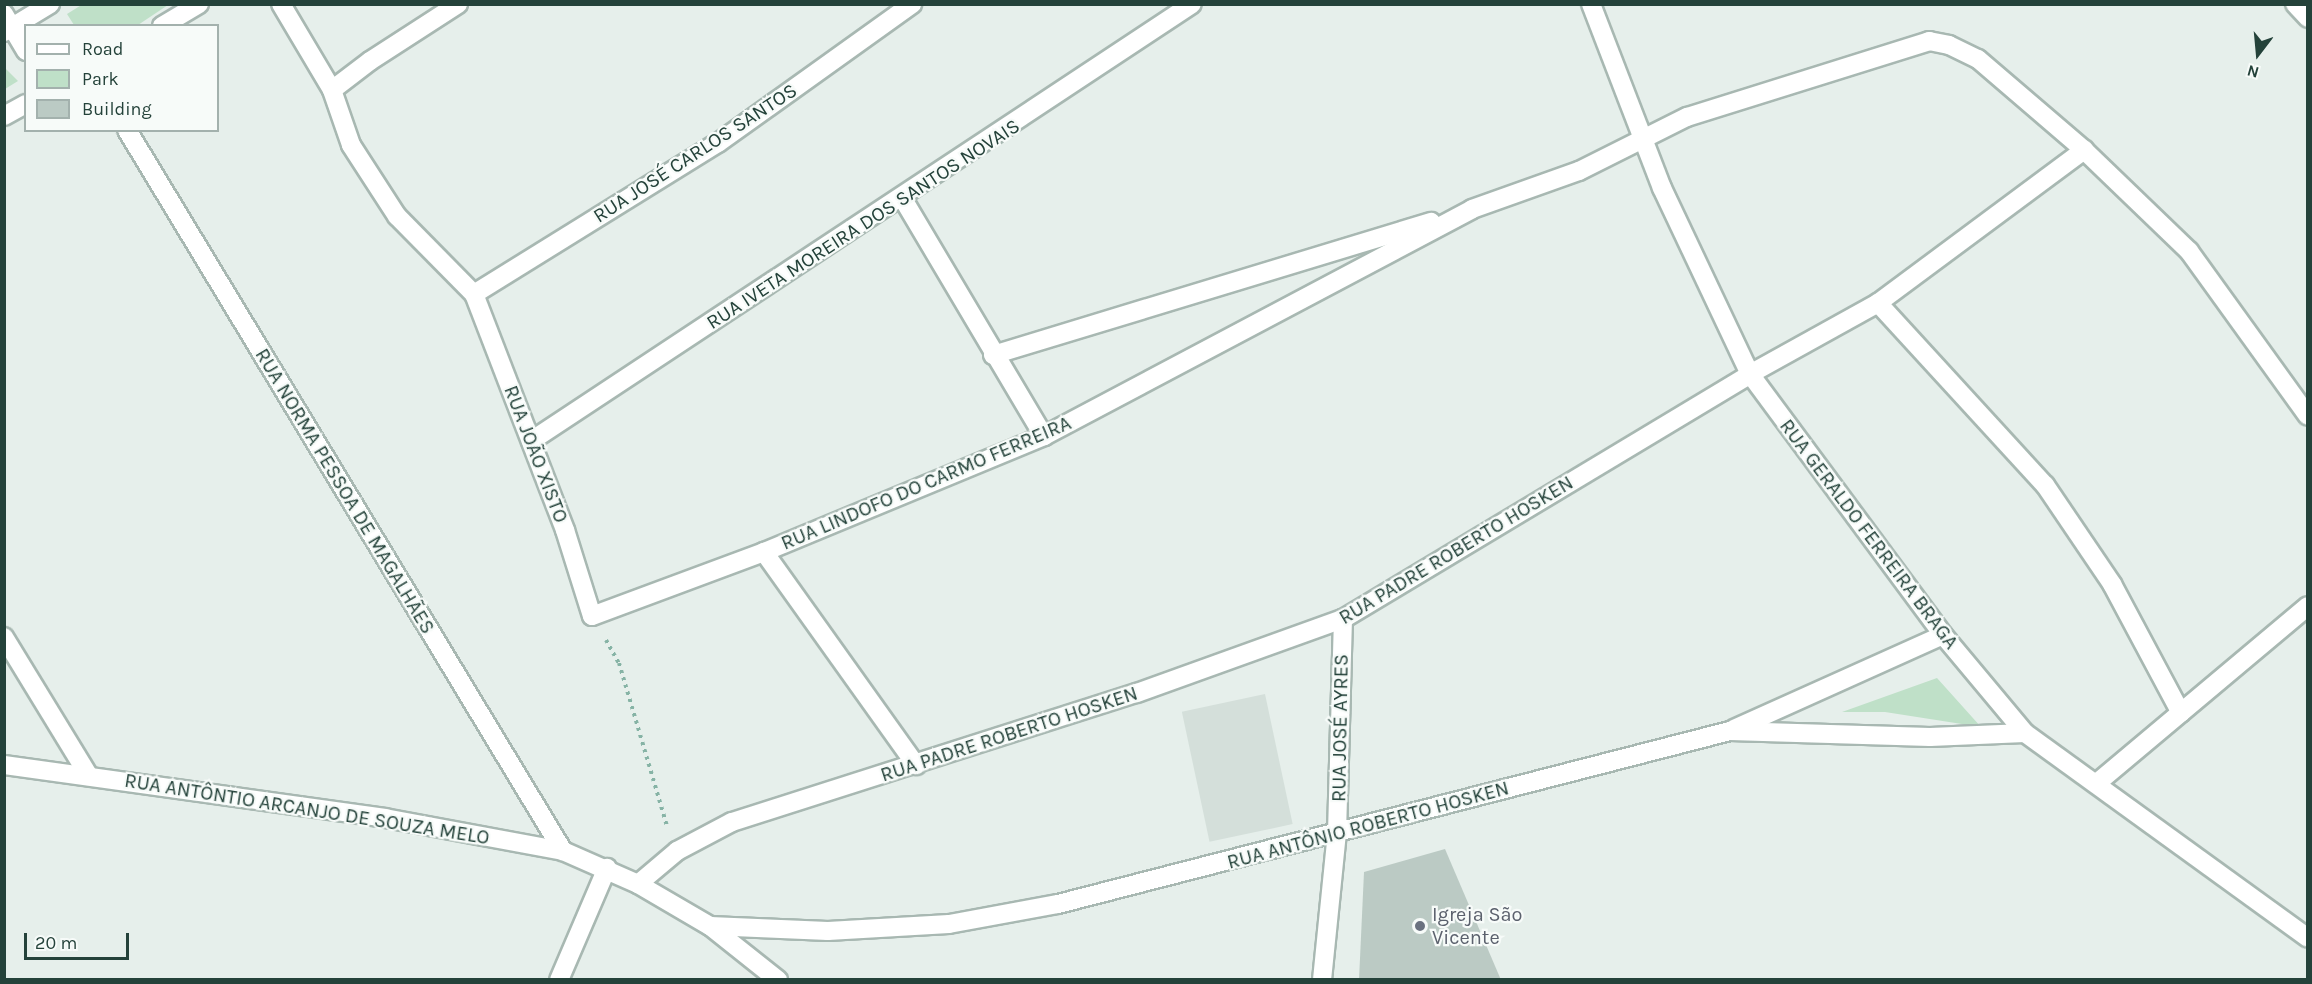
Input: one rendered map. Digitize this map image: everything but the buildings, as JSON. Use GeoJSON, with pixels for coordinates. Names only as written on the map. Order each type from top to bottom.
{"type":"FeatureCollection","features":[{"type":"Feature","properties":{"kind":"street"},"geometry":{"type":"LineString","coordinates":[[24,48],[7,24],[50,4]]}},
{"type":"Feature","properties":{"kind":"street"},"geometry":{"type":"LineString","coordinates":[[165,24],[199,4]]}},
{"type":"Feature","properties":{"kind":"street"},"geometry":{"type":"LineString","coordinates":[[281,4],[332,90],[351,145],[396,216],[474,294]]}},
{"type":"Feature","properties":{"kind":"street"},"geometry":{"type":"LineString","coordinates":[[332,90],[370,61],[458,4]]}},
{"type":"Feature","properties":{"kind":"street","name":"RUA JOSÉ CARLOS SANTOS"},"geometry":{"type":"LineString","coordinates":[[474,294],[718,142],[912,4]]}},
{"type":"Feature","properties":{"kind":"street","name":"RUA IVETA MOREIRA DOS SANTOS NOVAIS"},"geometry":{"type":"LineString","coordinates":[[531,441],[903,199],[1192,4]]}},
{"type":"Feature","properties":{"kind":"street","name":"RUA GERALDO FERREIRA BRAGA"},"geometry":{"type":"LineString","coordinates":[[1591,4],[1662,188],[1750,374],[1943,635],[2025,733],[2097,783],[2307,938]]}},
{"type":"Feature","properties":{"kind":"street"},"geometry":{"type":"LineString","coordinates":[[2295,4],[2307,18]]}},
{"type":"Feature","properties":{"kind":"street","name":"RUA LINDOFO DO CARMO FERREIRA"},"geometry":{"type":"LineString","coordinates":[[993,355],[1472,209],[1579,171],[1687,117],[1929,41],[1949,45],[1978,59],[2084,150],[2189,251],[2307,416]]}},
{"type":"Feature","properties":{"kind":"street"},"geometry":{"type":"LineString","coordinates":[[4,116],[24,105]]}},
{"type":"Feature","properties":{"kind":"street","name":"RUA NORMA PESSOA DE MAGALHÃES"},"geometry":{"type":"LineString","coordinates":[[128,132],[563,850]]}},
{"type":"Feature","properties":{"kind":"street","name":"RUA PADRE ROBERTO HOSKEN"},"geometry":{"type":"LineString","coordinates":[[638,884],[677,851],[732,822],[1137,693],[1343,619],[1750,374],[1878,303],[2084,150]]}},
{"type":"Feature","properties":{"kind":"street"},"geometry":{"type":"LineString","coordinates":[[903,199],[993,355],[1044,436]]}},
{"type":"Feature","properties":{"kind":"street","name":"RUA LINDOFO DO CARMO FERREIRA"},"geometry":{"type":"LineString","coordinates":[[592,616],[764,552],[1044,436],[1472,209]]}},
{"type":"Feature","properties":{"kind":"street","name":"RUA JOÃO XISTO"},"geometry":{"type":"LineString","coordinates":[[474,294],[531,441],[592,616]]}},
{"type":"Feature","properties":{"kind":"street"},"geometry":{"type":"LineString","coordinates":[[1878,303],[2045,485],[2112,584],[2181,713]]}},
{"type":"Feature","properties":{"kind":"street"},"geometry":{"type":"LineString","coordinates":[[764,552],[916,765]]}},
{"type":"Feature","properties":{"kind":"street"},"geometry":{"type":"LineString","coordinates":[[2097,783],[2307,606]]}},
{"type":"Feature","properties":{"kind":"street","name":"RUA JOSÉ AYRES"},"geometry":{"type":"LineString","coordinates":[[1322,980],[1337,833],[1343,619]]}},
{"type":"Feature","properties":{"kind":"street"},"geometry":{"type":"LineString","coordinates":[[1730,731],[1943,635]]}},
{"type":"Feature","properties":{"kind":"street"},"geometry":{"type":"LineString","coordinates":[[4,637],[88,776]]}},
{"type":"Feature","properties":{"kind":"street","name":"RUA ANTÔNIO ROBERTO HOSKEN"},"geometry":{"type":"LineString","coordinates":[[710,926],[828,931],[949,924],[1058,904],[1730,731],[1930,737],[2025,733]]}},
{"type":"Feature","properties":{"kind":"street","name":"RUA ANTÔNTIO ARCANJO DE SOUZA MELO"},"geometry":{"type":"LineString","coordinates":[[4,765],[386,818],[563,850],[638,884],[710,926],[778,980]]}},
{"type":"Feature","properties":{"kind":"street"},"geometry":{"type":"LineString","coordinates":[[559,980],[607,868]]}},
{"type":"Feature","properties":{"kind":"path"},"geometry":{"type":"LineString","coordinates":[[592,616],[619,663],[653,768],[659,807],[677,851]]}},
{"type":"Feature","properties":{"kind":"shaded area"},"geometry":{"type":"Polygon","coordinates":[[[1265,694],[1293,824],[1210,842],[1182,712],[1265,694]]]}},
{"type":"Feature","properties":{"kind":"green space"},"geometry":{"type":"Polygon","coordinates":[[[83,4],[168,4],[140,24],[73,24],[67,14],[83,4]]]}},
{"type":"Feature","properties":{"kind":"green space"},"geometry":{"type":"Polygon","coordinates":[[[5,68],[18,81],[5,89],[5,68]]]}},
{"type":"Feature","properties":{"kind":"green space"},"geometry":{"type":"Polygon","coordinates":[[[1937,678],[1981,727],[1885,712],[1842,712],[1937,678]]]}},
{"type":"Feature","properties":{"kind":"place","name":"Igreja São Vicente"},"geometry":{"type":"Point","coordinates":[1420,926]}}]}
